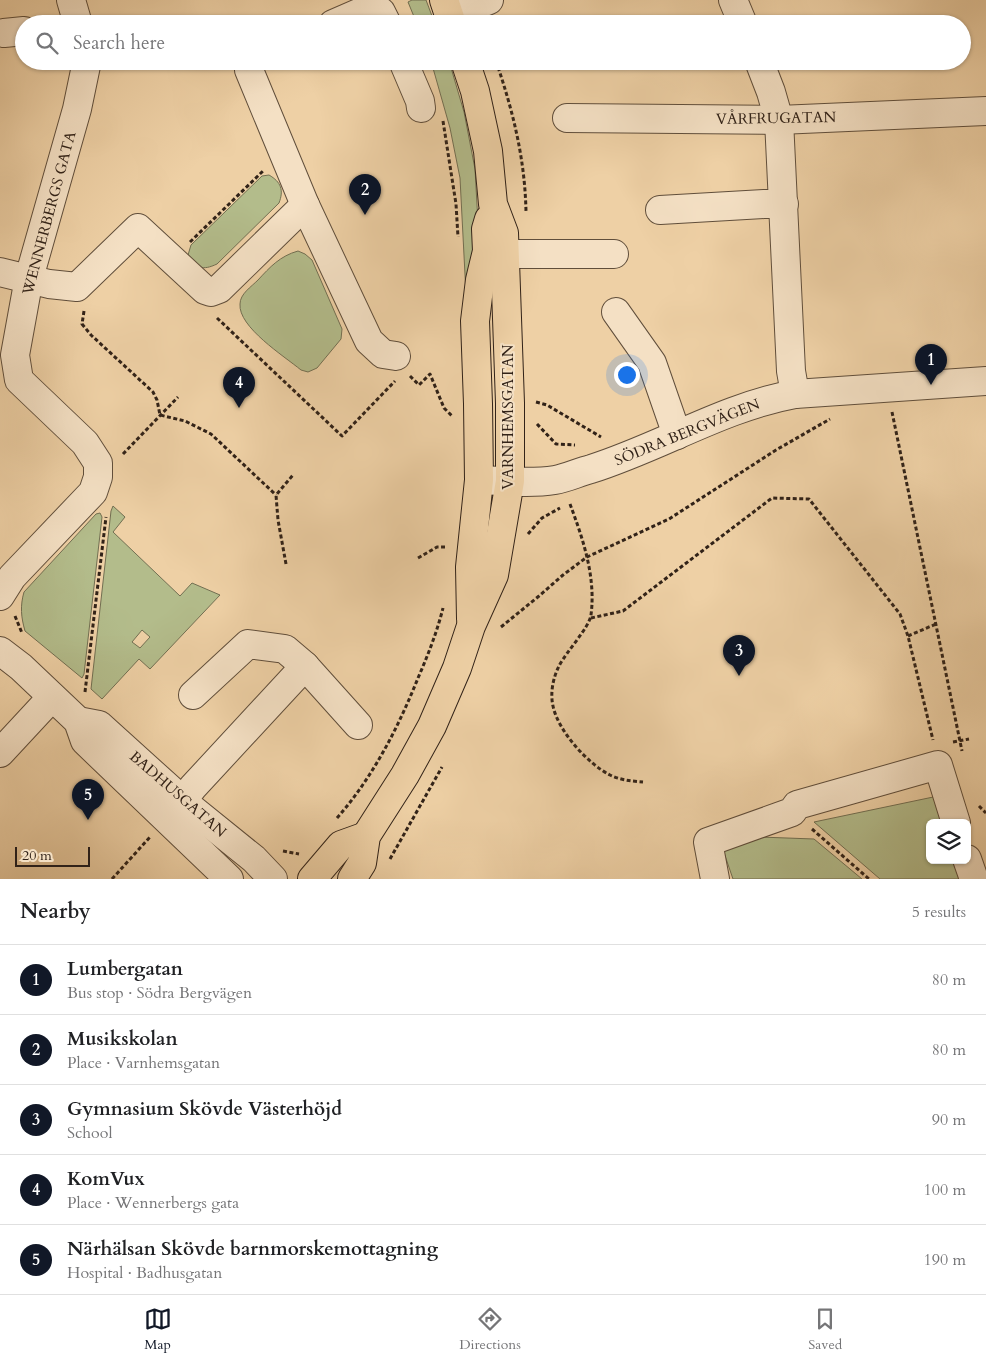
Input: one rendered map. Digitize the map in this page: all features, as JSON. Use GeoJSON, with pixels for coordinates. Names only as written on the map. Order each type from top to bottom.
{"type":"FeatureCollection","features":[{"type":"Feature","properties":{"kind":"main road","name":"VARNHEMSGATAN"},"geometry":{"type":"LineString","coordinates":[[468,70],[475,91],[488,151],[493,204],[504,232],[496,252],[480,280],[475,321],[479,480],[470,567],[483,629]]}},
{"type":"Feature","properties":{"kind":"main road","name":"VARNHEMSGATAN"},"geometry":{"type":"LineString","coordinates":[[352,879],[362,863],[366,836],[405,775],[432,726],[457,668],[483,629],[510,481],[510,403],[496,252]]}},
{"type":"Feature","properties":{"kind":"main road"},"geometry":{"type":"LineString","coordinates":[[312,879],[341,845],[366,836]]}},
{"type":"Feature","properties":{"kind":"street"},"geometry":{"type":"LineString","coordinates":[[72,0],[76,15]]}},
{"type":"Feature","properties":{"kind":"street"},"geometry":{"type":"LineString","coordinates":[[449,13],[489,0]]}},
{"type":"Feature","properties":{"kind":"street"},"geometry":{"type":"LineString","coordinates":[[733,0],[739,15]]}},
{"type":"Feature","properties":{"kind":"street"},"geometry":{"type":"LineString","coordinates":[[354,15],[370,8],[376,8],[382,15]]}},
{"type":"Feature","properties":{"kind":"street","name":"WENNERBERGS GATA"},"geometry":{"type":"LineString","coordinates":[[0,596],[12,577],[93,492],[98,477],[98,463],[84,443],[19,380],[15,355],[29,278],[77,109],[86,70]]}},
{"type":"Feature","properties":{"kind":"street"},"geometry":{"type":"LineString","coordinates":[[249,70],[305,205],[369,341],[397,368]]}},
{"type":"Feature","properties":{"kind":"street"},"geometry":{"type":"LineString","coordinates":[[407,70],[420,101],[432,114]]}},
{"type":"Feature","properties":{"kind":"street"},"geometry":{"type":"LineString","coordinates":[[762,70],[771,92],[778,120],[784,204],[791,371],[795,394]]}},
{"type":"Feature","properties":{"kind":"street","name":"VÅRFRUGATAN"},"geometry":{"type":"LineString","coordinates":[[567,118],[778,120],[986,111]]}},
{"type":"Feature","properties":{"kind":"street"},"geometry":{"type":"LineString","coordinates":[[660,210],[784,204]]}},
{"type":"Feature","properties":{"kind":"street"},"geometry":{"type":"LineString","coordinates":[[0,272],[49,284],[77,287],[138,228],[205,290],[210,292],[219,289],[305,205]]}},
{"type":"Feature","properties":{"kind":"street"},"geometry":{"type":"LineString","coordinates":[[496,252],[614,254]]}},
{"type":"Feature","properties":{"kind":"street"},"geometry":{"type":"LineString","coordinates":[[616,312],[652,363],[677,435]]}},
{"type":"Feature","properties":{"kind":"street","name":"SÖDRA BERGVÄGEN"},"geometry":{"type":"LineString","coordinates":[[479,480],[556,480],[618,460],[736,409],[769,399],[795,394],[986,381]]}},
{"type":"Feature","properties":{"kind":"street"},"geometry":{"type":"LineString","coordinates":[[193,695],[248,644],[285,649],[305,666],[358,725]]}},
{"type":"Feature","properties":{"kind":"street","name":"BADHUSGATAN"},"geometry":{"type":"LineString","coordinates":[[0,651],[21,667],[78,721],[99,724],[175,809],[229,879]]}},
{"type":"Feature","properties":{"kind":"street"},"geometry":{"type":"LineString","coordinates":[[175,809],[305,666]]}},
{"type":"Feature","properties":{"kind":"street"},"geometry":{"type":"LineString","coordinates":[[0,753],[52,697]]}},
{"type":"Feature","properties":{"kind":"street"},"geometry":{"type":"LineString","coordinates":[[714,879],[708,842],[792,812],[797,805],[938,765],[955,819]]}},
{"type":"Feature","properties":{"kind":"street","name":"BADHUSGATAN"},"geometry":{"type":"LineString","coordinates":[[175,809],[254,859],[273,879]]}},
{"type":"Feature","properties":{"kind":"street"},"geometry":{"type":"LineString","coordinates":[[969,864],[974,879]]}},
{"type":"Feature","properties":{"kind":"path"},"geometry":{"type":"LineString","coordinates":[[432,114],[456,204],[458,238]]}},
{"type":"Feature","properties":{"kind":"path"},"geometry":{"type":"LineString","coordinates":[[172,259],[283,152]]}},
{"type":"Feature","properties":{"kind":"path"},"geometry":{"type":"LineString","coordinates":[[210,292],[217,318],[342,436],[397,368]]}},
{"type":"Feature","properties":{"kind":"path"},"geometry":{"type":"LineString","coordinates":[[85,305],[82,324],[153,392],[157,400],[160,416]]}},
{"type":"Feature","properties":{"kind":"path"},"geometry":{"type":"LineString","coordinates":[[413,379],[419,385],[430,374],[444,408],[455,418]]}},
{"type":"Feature","properties":{"kind":"path"},"geometry":{"type":"LineString","coordinates":[[123,454],[178,396]]}},
{"type":"Feature","properties":{"kind":"path"},"geometry":{"type":"LineString","coordinates":[[531,401],[548,405],[604,439]]}},
{"type":"Feature","properties":{"kind":"path"},"geometry":{"type":"LineString","coordinates":[[882,412],[900,410]]}},
{"type":"Feature","properties":{"kind":"path"},"geometry":{"type":"LineString","coordinates":[[892,411],[960,741],[962,759]]}},
{"type":"Feature","properties":{"kind":"path"},"geometry":{"type":"LineString","coordinates":[[160,416],[185,421],[211,434],[276,494],[278,520],[286,564]]}},
{"type":"Feature","properties":{"kind":"path"},"geometry":{"type":"LineString","coordinates":[[483,629],[539,596],[586,557],[669,519],[776,450],[833,418],[823,419]]}},
{"type":"Feature","properties":{"kind":"path"},"geometry":{"type":"LineString","coordinates":[[556,444],[556,449]]}},
{"type":"Feature","properties":{"kind":"path"},"geometry":{"type":"LineString","coordinates":[[276,494],[293,475]]}},
{"type":"Feature","properties":{"kind":"path"},"geometry":{"type":"LineString","coordinates":[[591,618],[623,611],[772,498],[809,499],[900,614],[908,636],[935,746]]}},
{"type":"Feature","properties":{"kind":"path"},"geometry":{"type":"LineString","coordinates":[[558,508],[577,502]]}},
{"type":"Feature","properties":{"kind":"path"},"geometry":{"type":"LineString","coordinates":[[570,504],[583,540],[593,596],[591,618],[559,665],[552,686],[552,706],[560,726],[577,748],[593,763],[609,774],[625,780],[643,782]]}},
{"type":"Feature","properties":{"kind":"path"},"geometry":{"type":"LineString","coordinates":[[85,692],[107,515]]}},
{"type":"Feature","properties":{"kind":"path"},"geometry":{"type":"LineString","coordinates":[[418,558],[437,547],[446,546]]}},
{"type":"Feature","properties":{"kind":"path"},"geometry":{"type":"LineString","coordinates":[[336,819],[353,799],[389,742],[408,704],[427,656],[443,606]]}},
{"type":"Feature","properties":{"kind":"path"},"geometry":{"type":"LineString","coordinates":[[908,636],[936,624]]}},
{"type":"Feature","properties":{"kind":"path"},"geometry":{"type":"LineString","coordinates":[[112,879],[175,809]]}},
{"type":"Feature","properties":{"kind":"path"},"geometry":{"type":"LineString","coordinates":[[792,812],[869,879]]}},
{"type":"Feature","properties":{"kind":"path"},"geometry":{"type":"LineString","coordinates":[[298,854],[305,849]]}},
{"type":"Feature","properties":{"kind":"green space"},"geometry":{"type":"Polygon","coordinates":[[[412,0],[426,0],[432,15],[413,15],[408,2],[412,0]]]}},
{"type":"Feature","properties":{"kind":"green space"},"geometry":{"type":"Polygon","coordinates":[[[434,70],[452,70],[464,112],[475,169],[479,241],[466,294],[460,178],[450,128],[434,70]]]}},
{"type":"Feature","properties":{"kind":"green space"},"geometry":{"type":"Polygon","coordinates":[[[269,175],[279,184],[281,194],[279,203],[217,264],[204,268],[194,263],[188,255],[191,245],[262,176],[269,175]]]}},
{"type":"Feature","properties":{"kind":"green space"},"geometry":{"type":"Polygon","coordinates":[[[298,251],[312,260],[342,329],[341,339],[317,368],[308,372],[301,370],[254,331],[241,313],[240,304],[244,294],[271,266],[298,251]]]}},
{"type":"Feature","properties":{"kind":"green space"},"geometry":{"type":"Polygon","coordinates":[[[113,506],[125,517],[113,532],[180,596],[192,583],[220,595],[150,669],[139,659],[102,699],[91,689],[113,506]],[[142,630],[132,642],[140,648],[150,637],[142,630]]]}},
{"type":"Feature","properties":{"kind":"green space"},"geometry":{"type":"Polygon","coordinates":[[[100,513],[102,517],[82,678],[25,631],[22,602],[24,592],[96,514],[100,513]]]}},
{"type":"Feature","properties":{"kind":"green space"},"geometry":{"type":"Polygon","coordinates":[[[938,796],[945,819],[926,819],[926,864],[957,864],[962,879],[880,879],[814,822],[938,796]]]}},
{"type":"Feature","properties":{"kind":"green space"},"geometry":{"type":"Polygon","coordinates":[[[759,837],[814,839],[862,879],[733,879],[722,847],[759,837]]]}},
{"type":"Feature","properties":{"kind":"place","name":"Musikskolan"},"geometry":{"type":"Point","coordinates":[365,215]}},
{"type":"Feature","properties":{"kind":"place","name":"Lumbergatan"},"geometry":{"type":"Point","coordinates":[931,385]}},
{"type":"Feature","properties":{"kind":"place","name":"KomVux"},"geometry":{"type":"Point","coordinates":[239,408]}},
{"type":"Feature","properties":{"kind":"place","name":"Gymnasium Skövde Västerhöjd"},"geometry":{"type":"Point","coordinates":[739,676]}},
{"type":"Feature","properties":{"kind":"place","name":"Närhälsan Skövde barnmorskemottagning"},"geometry":{"type":"Point","coordinates":[88,820]}}]}
